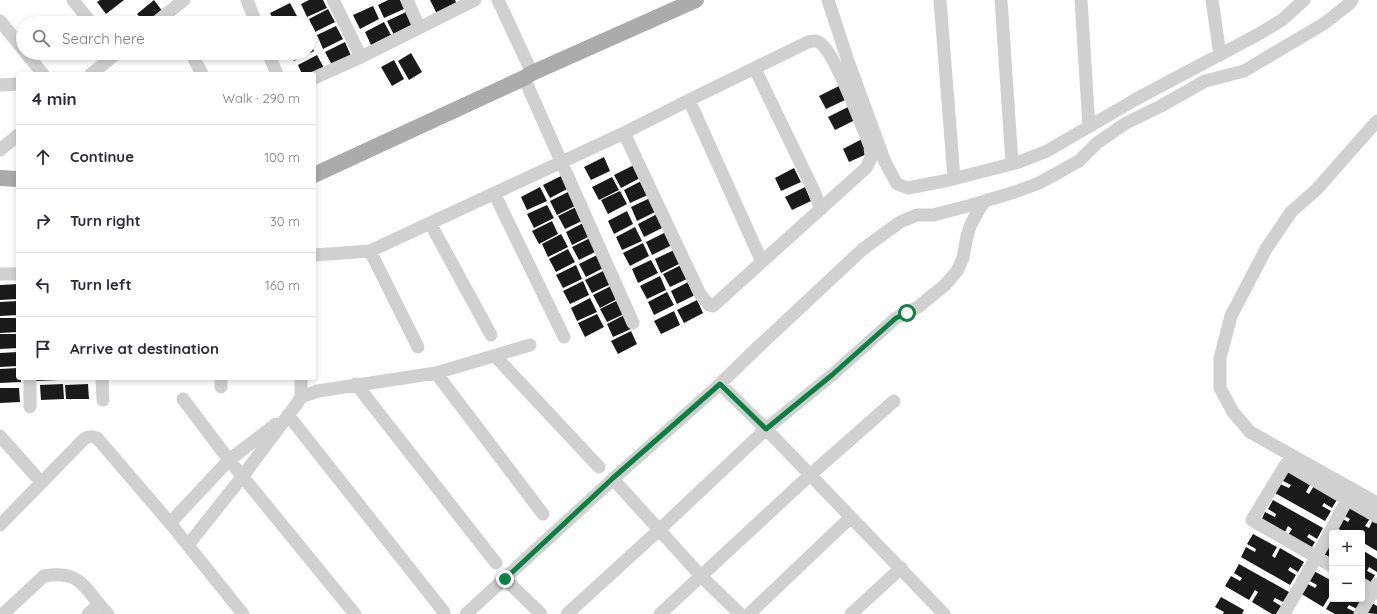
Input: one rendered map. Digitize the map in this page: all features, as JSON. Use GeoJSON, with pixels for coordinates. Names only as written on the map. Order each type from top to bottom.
{"type":"FeatureCollection","features":[{"type":"Feature","properties":{"kind":"main road"},"geometry":{"type":"LineString","coordinates":[[316,174],[696,0]]}},
{"type":"Feature","properties":{"kind":"main road"},"geometry":{"type":"LineString","coordinates":[[0,178],[16,179]]}},
{"type":"Feature","properties":{"kind":"street"},"geometry":{"type":"LineString","coordinates":[[73,0],[86,16]]}},
{"type":"Feature","properties":{"kind":"street"},"geometry":{"type":"LineString","coordinates":[[247,0],[253,16]]}},
{"type":"Feature","properties":{"kind":"street"},"geometry":{"type":"LineString","coordinates":[[333,0],[361,57]]}},
{"type":"Feature","properties":{"kind":"street"},"geometry":{"type":"LineString","coordinates":[[407,0],[419,27]]}},
{"type":"Feature","properties":{"kind":"street"},"geometry":{"type":"LineString","coordinates":[[316,77],[361,57],[475,0]]}},
{"type":"Feature","properties":{"kind":"street"},"geometry":{"type":"LineString","coordinates":[[498,0],[562,161],[633,323]]}},
{"type":"Feature","properties":{"kind":"street"},"geometry":{"type":"LineString","coordinates":[[828,0],[848,61],[885,162],[894,180],[898,184],[908,188],[1012,163],[1047,151],[1138,98],[1220,55],[1282,20],[1304,0]]}},
{"type":"Feature","properties":{"kind":"street"},"geometry":{"type":"LineString","coordinates":[[940,0],[954,178]]}},
{"type":"Feature","properties":{"kind":"street"},"geometry":{"type":"LineString","coordinates":[[1001,0],[1012,163]]}},
{"type":"Feature","properties":{"kind":"street"},"geometry":{"type":"LineString","coordinates":[[1081,0],[1089,127]]}},
{"type":"Feature","properties":{"kind":"street"},"geometry":{"type":"LineString","coordinates":[[1212,0],[1220,55]]}},
{"type":"Feature","properties":{"kind":"street"},"geometry":{"type":"LineString","coordinates":[[466,614],[613,478],[720,384],[863,250],[900,222],[917,215],[933,216],[1027,188],[1063,171],[1079,160],[1097,143],[1126,123],[1161,106],[1205,81],[1244,71],[1326,23],[1352,0]]}},
{"type":"Feature","properties":{"kind":"street"},"geometry":{"type":"LineString","coordinates":[[163,16],[179,2]]}},
{"type":"Feature","properties":{"kind":"street"},"geometry":{"type":"LineString","coordinates":[[0,20],[16,40]]}},
{"type":"Feature","properties":{"kind":"street"},"geometry":{"type":"LineString","coordinates":[[316,255],[370,251],[562,161],[624,134],[689,100],[808,42],[815,40],[826,49],[834,62],[870,146],[871,158],[866,168],[712,306],[704,301],[700,294],[624,134]]}},
{"type":"Feature","properties":{"kind":"street"},"geometry":{"type":"LineString","coordinates":[[32,60],[41,72]]}},
{"type":"Feature","properties":{"kind":"street"},"geometry":{"type":"LineString","coordinates":[[94,72],[109,60]]}},
{"type":"Feature","properties":{"kind":"street"},"geometry":{"type":"LineString","coordinates":[[195,60],[201,72]]}},
{"type":"Feature","properties":{"kind":"street"},"geometry":{"type":"LineString","coordinates":[[271,60],[275,72]]}},
{"type":"Feature","properties":{"kind":"street"},"geometry":{"type":"LineString","coordinates":[[755,69],[814,191],[821,209]]}},
{"type":"Feature","properties":{"kind":"street"},"geometry":{"type":"LineString","coordinates":[[0,85],[16,84]]}},
{"type":"Feature","properties":{"kind":"street"},"geometry":{"type":"LineString","coordinates":[[689,100],[762,262]]}},
{"type":"Feature","properties":{"kind":"street"},"geometry":{"type":"LineString","coordinates":[[1377,121],[1317,189],[1291,212],[1266,249],[1230,316],[1220,358],[1220,388],[1233,412],[1250,432],[1377,503]]}},
{"type":"Feature","properties":{"kind":"street"},"geometry":{"type":"LineString","coordinates":[[0,150],[16,136]]}},
{"type":"Feature","properties":{"kind":"street"},"geometry":{"type":"LineString","coordinates":[[494,193],[564,337]]}},
{"type":"Feature","properties":{"kind":"street"},"geometry":{"type":"LineString","coordinates":[[567,614],[766,429],[832,375],[896,318],[918,307],[945,285],[957,271],[963,258],[971,224],[984,201]]}},
{"type":"Feature","properties":{"kind":"street"},"geometry":{"type":"LineString","coordinates":[[430,223],[491,335]]}},
{"type":"Feature","properties":{"kind":"street"},"geometry":{"type":"LineString","coordinates":[[370,251],[418,347]]}},
{"type":"Feature","properties":{"kind":"street"},"geometry":{"type":"LineString","coordinates":[[0,274],[16,274]]}},
{"type":"Feature","properties":{"kind":"street"},"geometry":{"type":"LineString","coordinates":[[301,397],[318,391],[356,384],[436,373],[530,345]]}},
{"type":"Feature","properties":{"kind":"street"},"geometry":{"type":"LineString","coordinates":[[495,356],[599,467]]}},
{"type":"Feature","properties":{"kind":"street"},"geometry":{"type":"LineString","coordinates":[[436,373],[543,514]]}},
{"type":"Feature","properties":{"kind":"street"},"geometry":{"type":"LineString","coordinates":[[30,380],[30,408]]}},
{"type":"Feature","properties":{"kind":"street"},"geometry":{"type":"LineString","coordinates":[[102,380],[103,400]]}},
{"type":"Feature","properties":{"kind":"street"},"geometry":{"type":"LineString","coordinates":[[188,545],[242,477],[296,405],[301,397],[301,380]]}},
{"type":"Feature","properties":{"kind":"street"},"geometry":{"type":"LineString","coordinates":[[356,384],[496,563]]}},
{"type":"Feature","properties":{"kind":"street"},"geometry":{"type":"LineString","coordinates":[[720,384],[766,429],[944,614]]}},
{"type":"Feature","properties":{"kind":"street"},"geometry":{"type":"LineString","coordinates":[[183,399],[242,477],[355,614]]}},
{"type":"Feature","properties":{"kind":"street"},"geometry":{"type":"LineString","coordinates":[[660,614],[810,475],[894,401]]}},
{"type":"Feature","properties":{"kind":"street"},"geometry":{"type":"LineString","coordinates":[[170,523],[229,460],[288,414]]}},
{"type":"Feature","properties":{"kind":"street"},"geometry":{"type":"LineString","coordinates":[[288,414],[444,612]]}},
{"type":"Feature","properties":{"kind":"street"},"geometry":{"type":"LineString","coordinates":[[0,436],[41,482]]}},
{"type":"Feature","properties":{"kind":"street"},"geometry":{"type":"LineString","coordinates":[[0,525],[84,439],[89,436],[97,438],[170,523],[243,614]]}},
{"type":"Feature","properties":{"kind":"street"},"geometry":{"type":"LineString","coordinates":[[1329,564],[1252,520],[1286,464],[1377,517]]}},
{"type":"Feature","properties":{"kind":"street"},"geometry":{"type":"LineString","coordinates":[[613,478],[701,576],[740,614]]}},
{"type":"Feature","properties":{"kind":"street"},"geometry":{"type":"LineString","coordinates":[[1284,614],[1347,500]]}},
{"type":"Feature","properties":{"kind":"street"},"geometry":{"type":"LineString","coordinates":[[749,614],[851,517]]}},
{"type":"Feature","properties":{"kind":"street"},"geometry":{"type":"LineString","coordinates":[[852,614],[901,568]]}},
{"type":"Feature","properties":{"kind":"street"},"geometry":{"type":"LineString","coordinates":[[3,614],[44,576],[53,574],[69,575],[80,581],[98,605],[108,614]]}},
{"type":"Feature","properties":{"kind":"street"},"geometry":{"type":"LineString","coordinates":[[505,579],[540,614]]}},
{"type":"Feature","properties":{"kind":"street"},"geometry":{"type":"LineString","coordinates":[[1360,614],[1372,588]]}},
{"type":"Feature","properties":{"kind":"street"},"geometry":{"type":"LineString","coordinates":[[88,614],[98,605]]}},
{"type":"Feature","properties":{"kind":"building"},"geometry":{"type":"Polygon","coordinates":[[[100,0],[124,0],[106,14],[97,2],[100,0]]]}},
{"type":"Feature","properties":{"kind":"building"},"geometry":{"type":"Polygon","coordinates":[[[154,0],[163,12],[158,16],[139,16],[137,14],[154,0]]]}},
{"type":"Feature","properties":{"kind":"building"},"geometry":{"type":"Polygon","coordinates":[[[309,0],[323,0],[327,8],[307,16],[301,4],[309,0]]]}},
{"type":"Feature","properties":{"kind":"building"},"geometry":{"type":"Polygon","coordinates":[[[388,0],[400,0],[404,9],[384,18],[378,5],[388,0]]]}},
{"type":"Feature","properties":{"kind":"building"},"geometry":{"type":"Polygon","coordinates":[[[430,0],[455,0],[457,4],[437,14],[430,0]]]}},
{"type":"Feature","properties":{"kind":"building"},"geometry":{"type":"Polygon","coordinates":[[[290,3],[297,16],[272,16],[270,13],[290,3]]]}},
{"type":"Feature","properties":{"kind":"building"},"geometry":{"type":"Polygon","coordinates":[[[373,6],[379,19],[360,29],[353,15],[373,6]]]}},
{"type":"Feature","properties":{"kind":"building"},"geometry":{"type":"Polygon","coordinates":[[[328,9],[335,22],[316,32],[316,16],[315,16],[328,9]]]}},
{"type":"Feature","properties":{"kind":"building"},"geometry":{"type":"Polygon","coordinates":[[[406,12],[413,25],[394,35],[387,21],[406,12]]]}},
{"type":"Feature","properties":{"kind":"building"},"geometry":{"type":"Polygon","coordinates":[[[384,22],[391,35],[371,45],[365,32],[384,22]]]}},
{"type":"Feature","properties":{"kind":"building"},"geometry":{"type":"Polygon","coordinates":[[[336,26],[343,39],[323,49],[317,35],[336,26]]]}},
{"type":"Feature","properties":{"kind":"building"},"geometry":{"type":"Polygon","coordinates":[[[345,42],[351,56],[332,65],[325,52],[345,42]]]}},
{"type":"Feature","properties":{"kind":"building"},"geometry":{"type":"Polygon","coordinates":[[[411,53],[422,72],[409,80],[398,61],[411,53]]]}},
{"type":"Feature","properties":{"kind":"building"},"geometry":{"type":"Polygon","coordinates":[[[316,56],[324,68],[316,72],[301,72],[298,65],[308,60],[316,60],[316,56]]]}},
{"type":"Feature","properties":{"kind":"building"},"geometry":{"type":"Polygon","coordinates":[[[394,60],[404,79],[392,86],[381,67],[394,60]]]}},
{"type":"Feature","properties":{"kind":"building"},"geometry":{"type":"Polygon","coordinates":[[[839,86],[845,100],[826,109],[819,96],[839,86]]]}},
{"type":"Feature","properties":{"kind":"building"},"geometry":{"type":"Polygon","coordinates":[[[848,107],[855,120],[835,130],[828,117],[848,107]]]}},
{"type":"Feature","properties":{"kind":"building"},"geometry":{"type":"Polygon","coordinates":[[[862,139],[869,153],[849,162],[843,149],[862,139]]]}},
{"type":"Feature","properties":{"kind":"building"},"geometry":{"type":"Polygon","coordinates":[[[604,157],[610,171],[591,180],[584,167],[604,157]]]}},
{"type":"Feature","properties":{"kind":"building"},"geometry":{"type":"Polygon","coordinates":[[[634,165],[640,178],[621,188],[614,175],[634,165]]]}},
{"type":"Feature","properties":{"kind":"building"},"geometry":{"type":"Polygon","coordinates":[[[794,168],[801,182],[781,191],[775,178],[794,168]]]}},
{"type":"Feature","properties":{"kind":"building"},"geometry":{"type":"Polygon","coordinates":[[[563,175],[569,188],[550,198],[543,185],[563,175]]]}},
{"type":"Feature","properties":{"kind":"building"},"geometry":{"type":"Polygon","coordinates":[[[612,177],[619,190],[599,200],[592,187],[612,177]]]}},
{"type":"Feature","properties":{"kind":"building"},"geometry":{"type":"Polygon","coordinates":[[[643,180],[650,194],[630,203],[624,190],[643,180]]]}},
{"type":"Feature","properties":{"kind":"building"},"geometry":{"type":"Polygon","coordinates":[[[540,187],[547,201],[527,210],[521,197],[540,187]]]}},
{"type":"Feature","properties":{"kind":"building"},"geometry":{"type":"Polygon","coordinates":[[[805,187],[811,201],[792,210],[785,197],[805,187]]]}},
{"type":"Feature","properties":{"kind":"building"},"geometry":{"type":"Polygon","coordinates":[[[570,191],[577,205],[557,215],[550,201],[570,191]]]}},
{"type":"Feature","properties":{"kind":"building"},"geometry":{"type":"Polygon","coordinates":[[[620,191],[627,204],[608,214],[601,200],[620,191]]]}},
{"type":"Feature","properties":{"kind":"building"},"geometry":{"type":"Polygon","coordinates":[[[650,198],[657,211],[637,221],[631,207],[650,198]]]}},
{"type":"Feature","properties":{"kind":"building"},"geometry":{"type":"Polygon","coordinates":[[[547,205],[554,218],[534,228],[527,214],[547,205]]]}},
{"type":"Feature","properties":{"kind":"building"},"geometry":{"type":"Polygon","coordinates":[[[578,206],[584,220],[565,229],[558,216],[578,206]]]}},
{"type":"Feature","properties":{"kind":"building"},"geometry":{"type":"Polygon","coordinates":[[[627,211],[633,224],[614,234],[608,221],[627,211]]]}},
{"type":"Feature","properties":{"kind":"building"},"geometry":{"type":"Polygon","coordinates":[[[657,214],[664,227],[644,237],[638,224],[657,214]]]}},
{"type":"Feature","properties":{"kind":"building"},"geometry":{"type":"Polygon","coordinates":[[[552,221],[558,234],[539,244],[532,231],[552,221]]]}},
{"type":"Feature","properties":{"kind":"building"},"geometry":{"type":"Polygon","coordinates":[[[585,222],[592,235],[572,245],[566,232],[585,222]]]}},
{"type":"Feature","properties":{"kind":"building"},"geometry":{"type":"Polygon","coordinates":[[[635,227],[642,241],[622,250],[616,237],[635,227]]]}},
{"type":"Feature","properties":{"kind":"building"},"geometry":{"type":"Polygon","coordinates":[[[666,232],[672,245],[652,255],[646,242],[666,232]]]}},
{"type":"Feature","properties":{"kind":"building"},"geometry":{"type":"Polygon","coordinates":[[[561,234],[568,247],[548,257],[542,244],[561,234]]]}},
{"type":"Feature","properties":{"kind":"building"},"geometry":{"type":"Polygon","coordinates":[[[592,237],[599,250],[579,260],[572,247],[592,237]]]}},
{"type":"Feature","properties":{"kind":"building"},"geometry":{"type":"Polygon","coordinates":[[[643,243],[649,256],[630,266],[623,253],[643,243]]]}},
{"type":"Feature","properties":{"kind":"building"},"geometry":{"type":"Polygon","coordinates":[[[568,249],[575,262],[556,272],[549,259],[568,249]]]}},
{"type":"Feature","properties":{"kind":"building"},"geometry":{"type":"Polygon","coordinates":[[[674,250],[681,263],[661,273],[655,259],[674,250]]]}},
{"type":"Feature","properties":{"kind":"building"},"geometry":{"type":"Polygon","coordinates":[[[599,254],[605,267],[586,277],[579,264],[599,254]]]}},
{"type":"Feature","properties":{"kind":"building"},"geometry":{"type":"Polygon","coordinates":[[[651,260],[658,273],[638,283],[632,269],[651,260]]]}},
{"type":"Feature","properties":{"kind":"building"},"geometry":{"type":"Polygon","coordinates":[[[683,264],[689,278],[670,287],[663,274],[683,264]]]}},
{"type":"Feature","properties":{"kind":"building"},"geometry":{"type":"Polygon","coordinates":[[[576,265],[582,279],[563,288],[556,275],[576,265]]]}},
{"type":"Feature","properties":{"kind":"building"},"geometry":{"type":"Polygon","coordinates":[[[605,270],[611,284],[592,293],[585,280],[605,270]]]}},
{"type":"Feature","properties":{"kind":"building"},"geometry":{"type":"Polygon","coordinates":[[[660,276],[666,290],[647,299],[640,286],[660,276]]]}},
{"type":"Feature","properties":{"kind":"building"},"geometry":{"type":"Polygon","coordinates":[[[583,281],[589,295],[570,304],[563,291],[583,281]]]}},
{"type":"Feature","properties":{"kind":"building"},"geometry":{"type":"Polygon","coordinates":[[[690,281],[697,294],[677,304],[671,291],[690,281]]]}},
{"type":"Feature","properties":{"kind":"building"},"geometry":{"type":"Polygon","coordinates":[[[16,284],[16,299],[0,300],[0,285],[16,284]]]}},
{"type":"Feature","properties":{"kind":"building"},"geometry":{"type":"Polygon","coordinates":[[[613,285],[619,298],[600,308],[593,295],[613,285]]]}},
{"type":"Feature","properties":{"kind":"building"},"geometry":{"type":"Polygon","coordinates":[[[667,292],[674,305],[654,315],[648,302],[667,292]]]}},
{"type":"Feature","properties":{"kind":"building"},"geometry":{"type":"Polygon","coordinates":[[[590,298],[597,312],[577,321],[571,308],[590,298]]]}},
{"type":"Feature","properties":{"kind":"building"},"geometry":{"type":"Polygon","coordinates":[[[620,299],[626,313],[607,322],[600,309],[620,299]]]}},
{"type":"Feature","properties":{"kind":"building"},"geometry":{"type":"Polygon","coordinates":[[[697,300],[703,313],[684,323],[677,310],[697,300]]]}},
{"type":"Feature","properties":{"kind":"building"},"geometry":{"type":"Polygon","coordinates":[[[16,301],[16,315],[0,316],[0,302],[16,301]]]}},
{"type":"Feature","properties":{"kind":"building"},"geometry":{"type":"Polygon","coordinates":[[[674,311],[680,325],[661,334],[654,321],[674,311]]]}},
{"type":"Feature","properties":{"kind":"building"},"geometry":{"type":"Polygon","coordinates":[[[597,314],[604,327],[585,337],[578,323],[597,314]]]}},
{"type":"Feature","properties":{"kind":"building"},"geometry":{"type":"Polygon","coordinates":[[[626,314],[633,328],[613,337],[607,324],[626,314]]]}},
{"type":"Feature","properties":{"kind":"building"},"geometry":{"type":"Polygon","coordinates":[[[0,318],[16,318],[16,332],[0,333],[0,318]]]}},
{"type":"Feature","properties":{"kind":"building"},"geometry":{"type":"Polygon","coordinates":[[[631,331],[637,344],[618,354],[611,341],[631,331]]]}},
{"type":"Feature","properties":{"kind":"building"},"geometry":{"type":"Polygon","coordinates":[[[0,334],[16,334],[16,348],[0,349],[0,334]]]}},
{"type":"Feature","properties":{"kind":"building"},"geometry":{"type":"Polygon","coordinates":[[[16,352],[16,366],[0,367],[0,353],[16,352]]]}},
{"type":"Feature","properties":{"kind":"building"},"geometry":{"type":"Polygon","coordinates":[[[16,368],[16,380],[21,380],[21,382],[0,383],[0,369],[16,368]]]}},
{"type":"Feature","properties":{"kind":"building"},"geometry":{"type":"Polygon","coordinates":[[[36,380],[59,380],[36,381],[36,380]]]}},
{"type":"Feature","properties":{"kind":"building"},"geometry":{"type":"Polygon","coordinates":[[[63,384],[64,399],[41,400],[40,385],[63,384]]]}},
{"type":"Feature","properties":{"kind":"building"},"geometry":{"type":"Polygon","coordinates":[[[88,384],[89,399],[66,399],[65,385],[88,384]]]}},
{"type":"Feature","properties":{"kind":"building"},"geometry":{"type":"Polygon","coordinates":[[[0,388],[19,388],[20,402],[0,403],[0,388]]]}},
{"type":"Feature","properties":{"kind":"building"},"geometry":{"type":"Polygon","coordinates":[[[1287,470],[1311,483],[1306,492],[1309,494],[1315,484],[1338,498],[1332,508],[1324,503],[1322,506],[1331,511],[1325,521],[1275,493],[1280,484],[1289,488],[1291,485],[1281,480],[1287,470]]]}},
{"type":"Feature","properties":{"kind":"building"},"geometry":{"type":"Polygon","coordinates":[[[1273,500],[1323,528],[1317,539],[1309,534],[1307,537],[1315,542],[1309,552],[1286,538],[1292,529],[1288,526],[1283,536],[1260,523],[1265,512],[1275,517],[1276,514],[1268,509],[1273,500]]]}},
{"type":"Feature","properties":{"kind":"building"},"geometry":{"type":"Polygon","coordinates":[[[1347,503],[1371,517],[1365,526],[1369,528],[1374,518],[1377,520],[1377,551],[1365,544],[1365,530],[1340,530],[1335,527],[1340,517],[1348,522],[1350,519],[1341,514],[1347,503]]]}},
{"type":"Feature","properties":{"kind":"building"},"geometry":{"type":"Polygon","coordinates":[[[1253,534],[1277,547],[1272,556],[1275,558],[1280,548],[1304,562],[1298,572],[1290,567],[1288,570],[1296,575],[1290,585],[1241,557],[1246,547],[1255,552],[1256,549],[1247,544],[1253,534]]]}},
{"type":"Feature","properties":{"kind":"building"},"geometry":{"type":"Polygon","coordinates":[[[1325,546],[1329,548],[1329,561],[1319,556],[1325,546]]]}},
{"type":"Feature","properties":{"kind":"building"},"geometry":{"type":"Polygon","coordinates":[[[1365,552],[1377,559],[1377,572],[1369,567],[1367,571],[1375,575],[1369,585],[1365,583],[1365,552]]]}},
{"type":"Feature","properties":{"kind":"building"},"geometry":{"type":"Polygon","coordinates":[[[1239,564],[1289,592],[1283,602],[1275,598],[1273,601],[1281,606],[1276,614],[1272,614],[1252,602],[1258,592],[1255,590],[1249,600],[1225,586],[1231,576],[1240,581],[1242,578],[1234,573],[1239,564]]]}},
{"type":"Feature","properties":{"kind":"building"},"geometry":{"type":"Polygon","coordinates":[[[1314,571],[1329,579],[1329,597],[1323,607],[1300,593],[1306,583],[1315,588],[1317,585],[1308,580],[1314,571]]]}},
{"type":"Feature","properties":{"kind":"building"},"geometry":{"type":"Polygon","coordinates":[[[1221,597],[1244,610],[1242,614],[1223,614],[1224,612],[1215,607],[1221,597]]]}},
{"type":"Feature","properties":{"kind":"building"},"geometry":{"type":"Polygon","coordinates":[[[1330,602],[1361,602],[1357,609],[1349,605],[1347,608],[1355,612],[1354,614],[1335,614],[1326,609],[1330,602]]]}},
{"type":"Feature","properties":{"kind":"building"},"geometry":{"type":"Polygon","coordinates":[[[1372,603],[1377,606],[1377,614],[1367,613],[1372,603]]]}},
{"type":"Feature","properties":{"kind":"route"},"geometry":{"type":"LineString","coordinates":[[505,579],[613,478],[720,384],[766,429],[832,375],[896,318],[907,313]]}}]}
